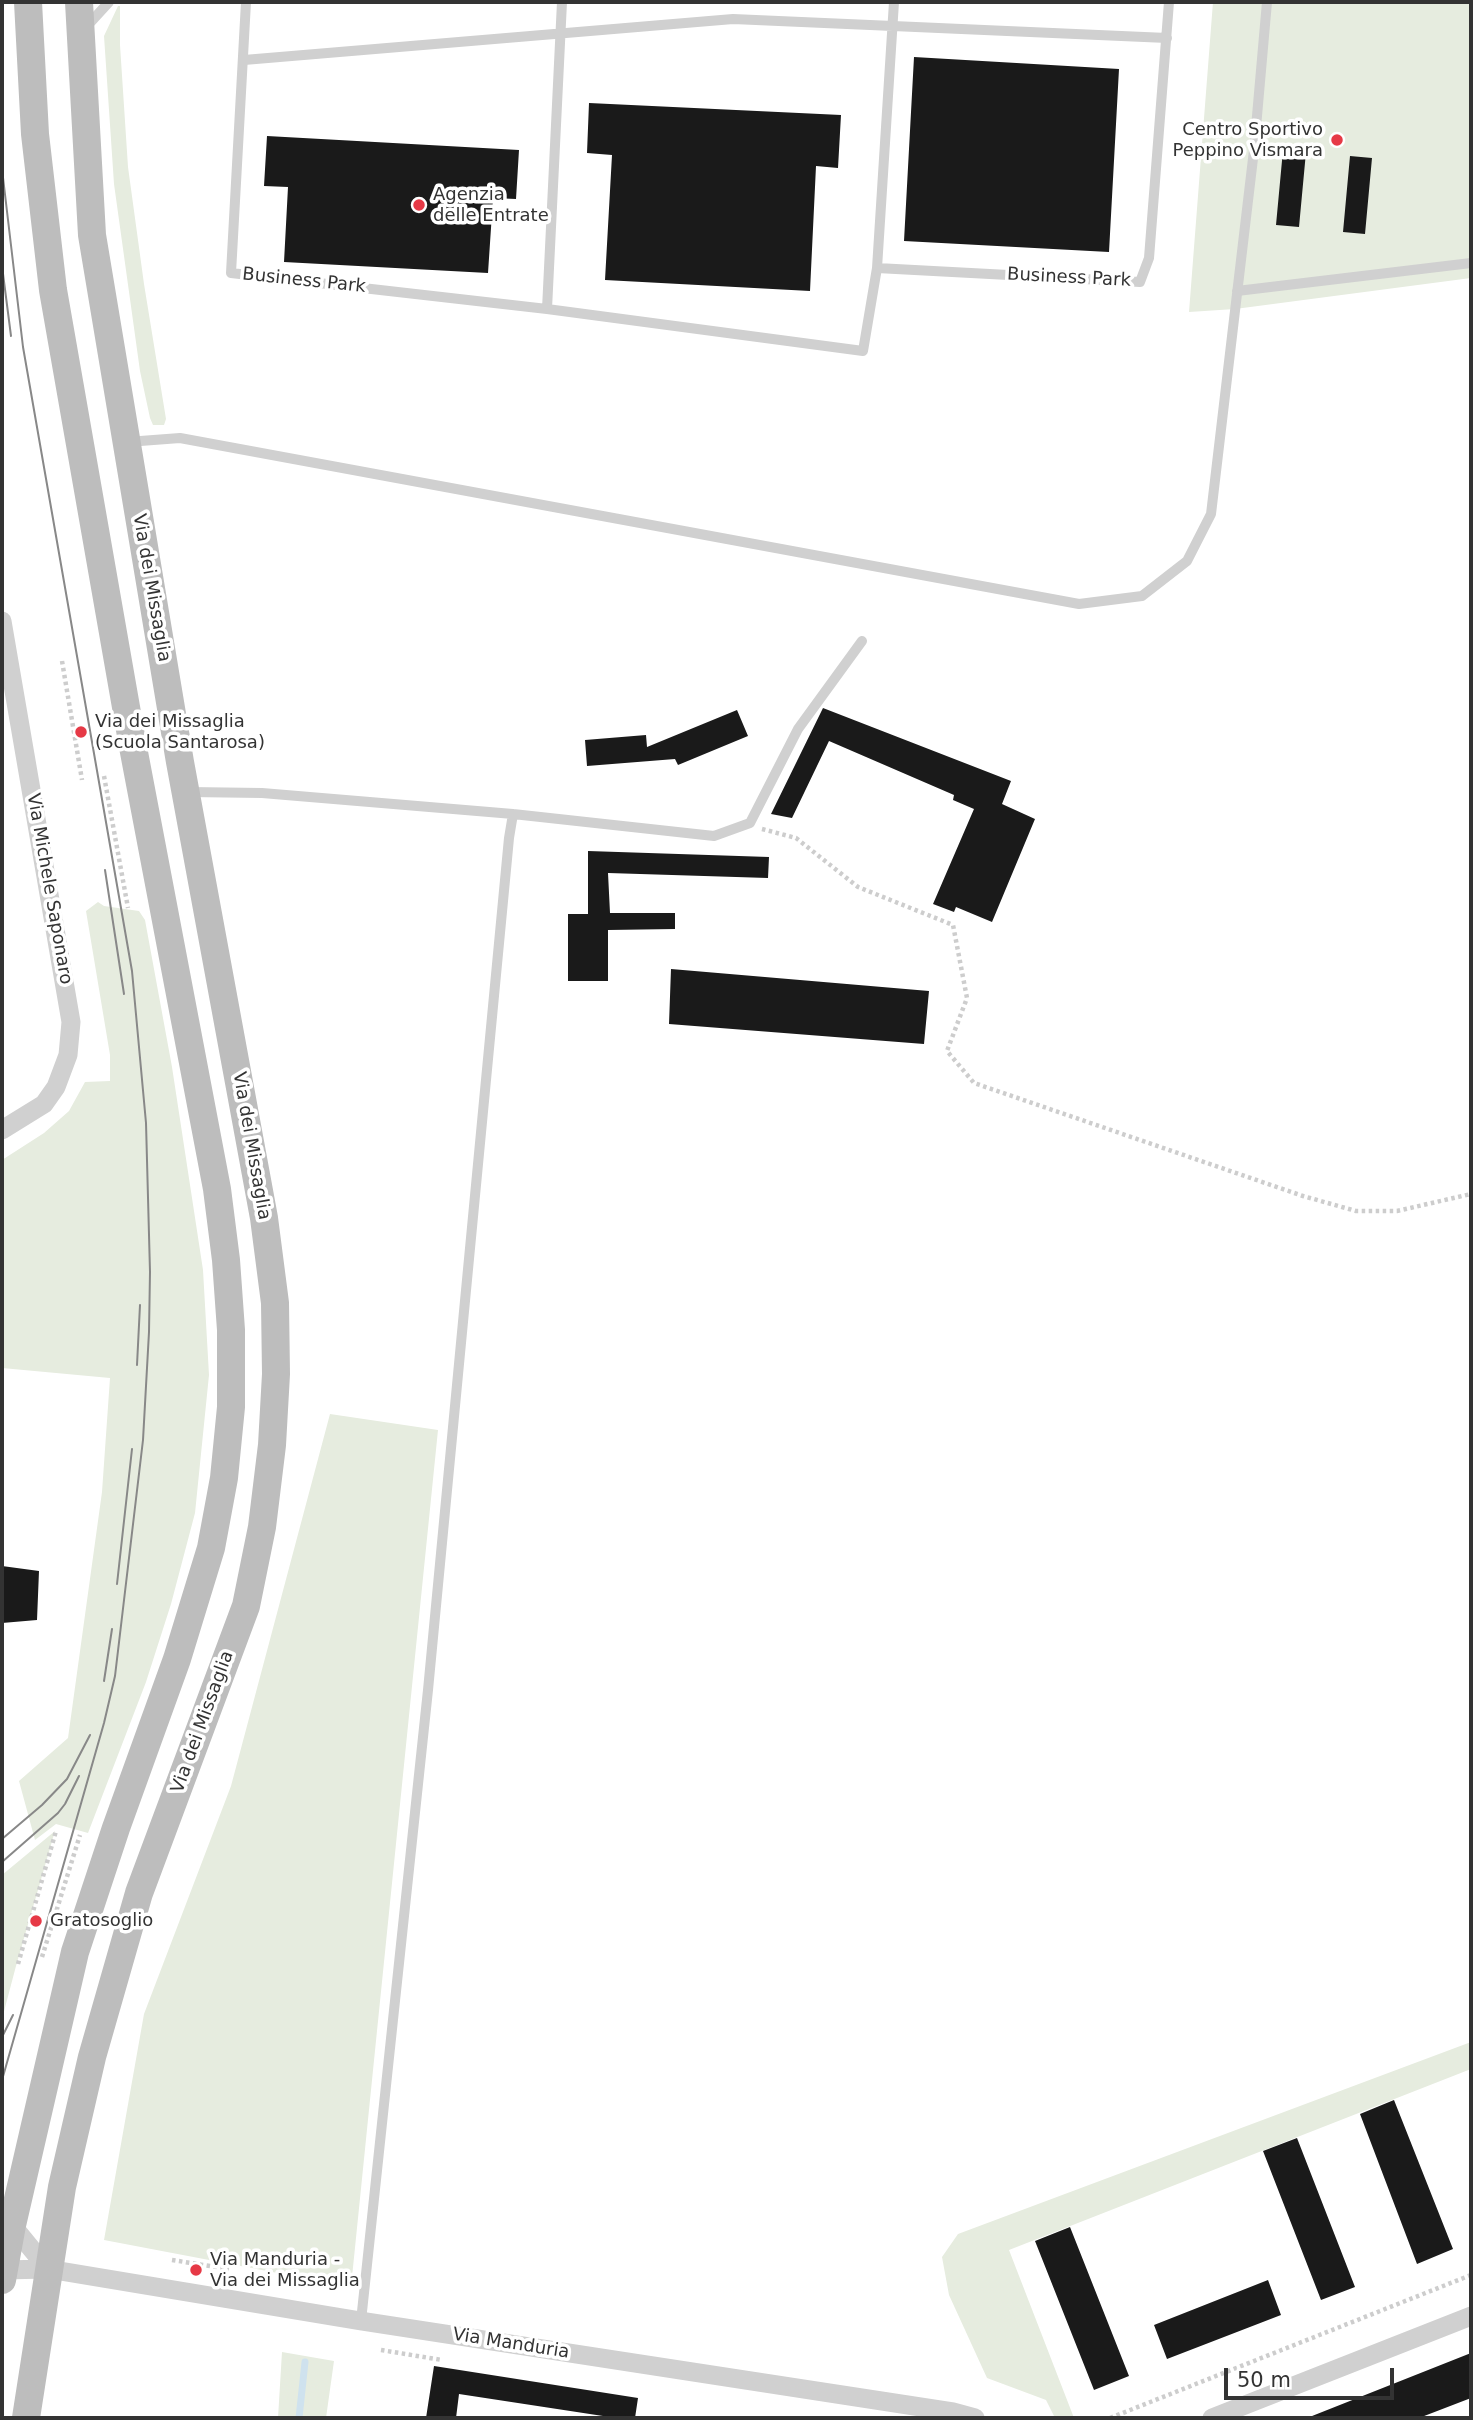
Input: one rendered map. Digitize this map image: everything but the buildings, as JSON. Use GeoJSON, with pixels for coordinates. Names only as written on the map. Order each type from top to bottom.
{"type":"FeatureCollection","features":[{"type":"Feature","properties":{"kind":"main road"},"geometry":{"type":"LineString","coordinates":[[2,2274],[7,2224],[75,1952],[177,1658],[211,1548],[225,1466],[231,1407],[232,1329],[217,1189],[133,747],[53,290],[35,134],[28,2]]}},
{"type":"Feature","properties":{"kind":"main road","name":"Via dei Missaglia"},"geometry":{"type":"LineString","coordinates":[[26,2418],[62,2187],[92,2057],[139,1894],[246,1606],[262,1527],[272,1445],[276,1374],[275,1303],[264,1219],[186,792],[92,235],[79,2]]}},
{"type":"Feature","properties":{"kind":"street","name":"Via Michele Saponaro"},"geometry":{"type":"LineString","coordinates":[[2,621],[71,1022],[68,1055],[56,1087],[44,1104],[2,1130]]}},
{"type":"Feature","properties":{"kind":"street"},"geometry":{"type":"LineString","coordinates":[[7,2224],[48,2269]]}},
{"type":"Feature","properties":{"kind":"street"},"geometry":{"type":"LineString","coordinates":[[2,2274],[48,2269]]}},
{"type":"Feature","properties":{"kind":"street","name":"Via Manduria"},"geometry":{"type":"LineString","coordinates":[[48,2269],[361,2321],[953,2412],[975,2418]]}},
{"type":"Feature","properties":{"kind":"street"},"geometry":{"type":"LineString","coordinates":[[1212,2418],[1471,2316]]}},
{"type":"Feature","properties":{"kind":"lane"},"geometry":{"type":"LineString","coordinates":[[80,34],[109,2]]}},
{"type":"Feature","properties":{"kind":"lane","name":"Business Park"},"geometry":{"type":"LineString","coordinates":[[246,2],[232,273],[547,309],[863,351],[877,268],[894,2]]}},
{"type":"Feature","properties":{"kind":"lane"},"geometry":{"type":"LineString","coordinates":[[547,309],[562,2]]}},
{"type":"Feature","properties":{"kind":"lane","name":"Business Park"},"geometry":{"type":"LineString","coordinates":[[877,268],[1140,282],[1149,258],[1169,2]]}},
{"type":"Feature","properties":{"kind":"lane"},"geometry":{"type":"LineString","coordinates":[[127,442],[180,438],[1079,604],[1142,596],[1187,561],[1211,514],[1254,150],[1267,2]]}},
{"type":"Feature","properties":{"kind":"lane"},"geometry":{"type":"LineString","coordinates":[[244,60],[733,19],[1167,38]]}},
{"type":"Feature","properties":{"kind":"lane"},"geometry":{"type":"LineString","coordinates":[[1237,291],[1471,263]]}},
{"type":"Feature","properties":{"kind":"lane"},"geometry":{"type":"LineString","coordinates":[[186,792],[262,793],[513,814],[714,836],[750,823],[798,729],[862,641]]}},
{"type":"Feature","properties":{"kind":"lane"},"geometry":{"type":"LineString","coordinates":[[361,2321],[432,1649],[513,814]]}},
{"type":"Feature","properties":{"kind":"path"},"geometry":{"type":"LineString","coordinates":[[62,661],[82,780]]}},
{"type":"Feature","properties":{"kind":"path"},"geometry":{"type":"LineString","coordinates":[[104,776],[128,908]]}},
{"type":"Feature","properties":{"kind":"path"},"geometry":{"type":"LineString","coordinates":[[750,823],[771,833],[796,838],[858,887],[953,925],[967,998],[947,1051],[974,1083],[1356,1211],[1397,1211],[1471,1194]]}},
{"type":"Feature","properties":{"kind":"path"},"geometry":{"type":"LineString","coordinates":[[18,1965],[56,1831]]}},
{"type":"Feature","properties":{"kind":"path"},"geometry":{"type":"LineString","coordinates":[[42,1957],[80,1835]]}},
{"type":"Feature","properties":{"kind":"path"},"geometry":{"type":"LineString","coordinates":[[172,2260],[229,2269]]}},
{"type":"Feature","properties":{"kind":"path"},"geometry":{"type":"LineString","coordinates":[[1110,2418],[1471,2275]]}},
{"type":"Feature","properties":{"kind":"path"},"geometry":{"type":"LineString","coordinates":[[381,2350],[442,2360]]}},
{"type":"Feature","properties":{"kind":"shaded area","name":"Centro Sportivo Peppino Vismara"},"geometry":{"type":"Polygon","coordinates":[[[1213,2],[1471,2],[1471,278],[1235,309],[1189,312],[1213,2]]]}},
{"type":"Feature","properties":{"kind":"shaded area"},"geometry":{"type":"Polygon","coordinates":[[[118,6],[128,167],[166,419],[164,425],[153,425],[140,371],[114,184],[104,36],[118,6]]]}},
{"type":"Feature","properties":{"kind":"shaded area"},"geometry":{"type":"Polygon","coordinates":[[[98,902],[104,906],[139,911],[145,920],[172,1067],[203,1270],[209,1375],[195,1513],[171,1604],[146,1682],[88,1833],[56,1824],[35,1840],[19,1781],[68,1738],[102,1492],[110,1378],[2,1368],[2,1160],[44,1133],[69,1111],[85,1082],[110,1081],[110,1055],[86,911],[98,902]]]}},
{"type":"Feature","properties":{"kind":"shaded area"},"geometry":{"type":"Polygon","coordinates":[[[330,1414],[438,1430],[351,2287],[104,2240],[144,2014],[231,1786],[330,1414]]]}},
{"type":"Feature","properties":{"kind":"shaded area"},"geometry":{"type":"Polygon","coordinates":[[[55,1831],[16,1966],[2,2019],[2,1875],[55,1831]]]}},
{"type":"Feature","properties":{"kind":"shaded area"},"geometry":{"type":"Polygon","coordinates":[[[1471,2042],[1471,2069],[1009,2250],[1074,2418],[1055,2418],[1046,2400],[987,2378],[949,2295],[942,2257],[958,2234],[1471,2042]]]}},
{"type":"Feature","properties":{"kind":"shaded area"},"geometry":{"type":"Polygon","coordinates":[[[282,2352],[334,2361],[326,2418],[278,2418],[282,2352]]]}},
{"type":"Feature","properties":{"kind":"waterway"},"geometry":{"type":"LineString","coordinates":[[299,2418],[305,2362]]}},
{"type":"Feature","properties":{"kind":"tram line"},"geometry":{"type":"LineString","coordinates":[[2,169],[23,347],[132,971],[146,1123],[150,1272],[143,1440],[115,1676],[2,2080]]}},
{"type":"Feature","properties":{"kind":"tram line"},"geometry":{"type":"LineString","coordinates":[[2,266],[11,336]]}},
{"type":"Feature","properties":{"kind":"tram line"},"geometry":{"type":"LineString","coordinates":[[105,870],[124,994]]}},
{"type":"Feature","properties":{"kind":"tram line"},"geometry":{"type":"LineString","coordinates":[[137,1365],[140,1305]]}},
{"type":"Feature","properties":{"kind":"tram line"},"geometry":{"type":"LineString","coordinates":[[117,1584],[132,1449]]}},
{"type":"Feature","properties":{"kind":"tram line"},"geometry":{"type":"LineString","coordinates":[[104,1681],[112,1629]]}},
{"type":"Feature","properties":{"kind":"tram line"},"geometry":{"type":"LineString","coordinates":[[2,1839],[42,1805],[67,1779],[90,1735]]}},
{"type":"Feature","properties":{"kind":"tram line"},"geometry":{"type":"LineString","coordinates":[[2,1862],[58,1813],[79,1776]]}},
{"type":"Feature","properties":{"kind":"tram line"},"geometry":{"type":"LineString","coordinates":[[2,2037],[13,2015]]}},
{"type":"Feature","properties":{"kind":"place","name":"Centro Sportivo Peppino Vismara"},"geometry":{"type":"Point","coordinates":[1337,140]}},
{"type":"Feature","properties":{"kind":"place","name":"Agenzia delle Entrate"},"geometry":{"type":"Point","coordinates":[419,205]}},
{"type":"Feature","properties":{"kind":"place","name":"Via dei Missaglia (Scuola Santarosa)"},"geometry":{"type":"Point","coordinates":[81,732]}},
{"type":"Feature","properties":{"kind":"place","name":"Gratosoglio"},"geometry":{"type":"Point","coordinates":[36,1921]}},
{"type":"Feature","properties":{"kind":"place","name":"Via Manduria - Via dei Missaglia"},"geometry":{"type":"Point","coordinates":[196,2270]}}]}
